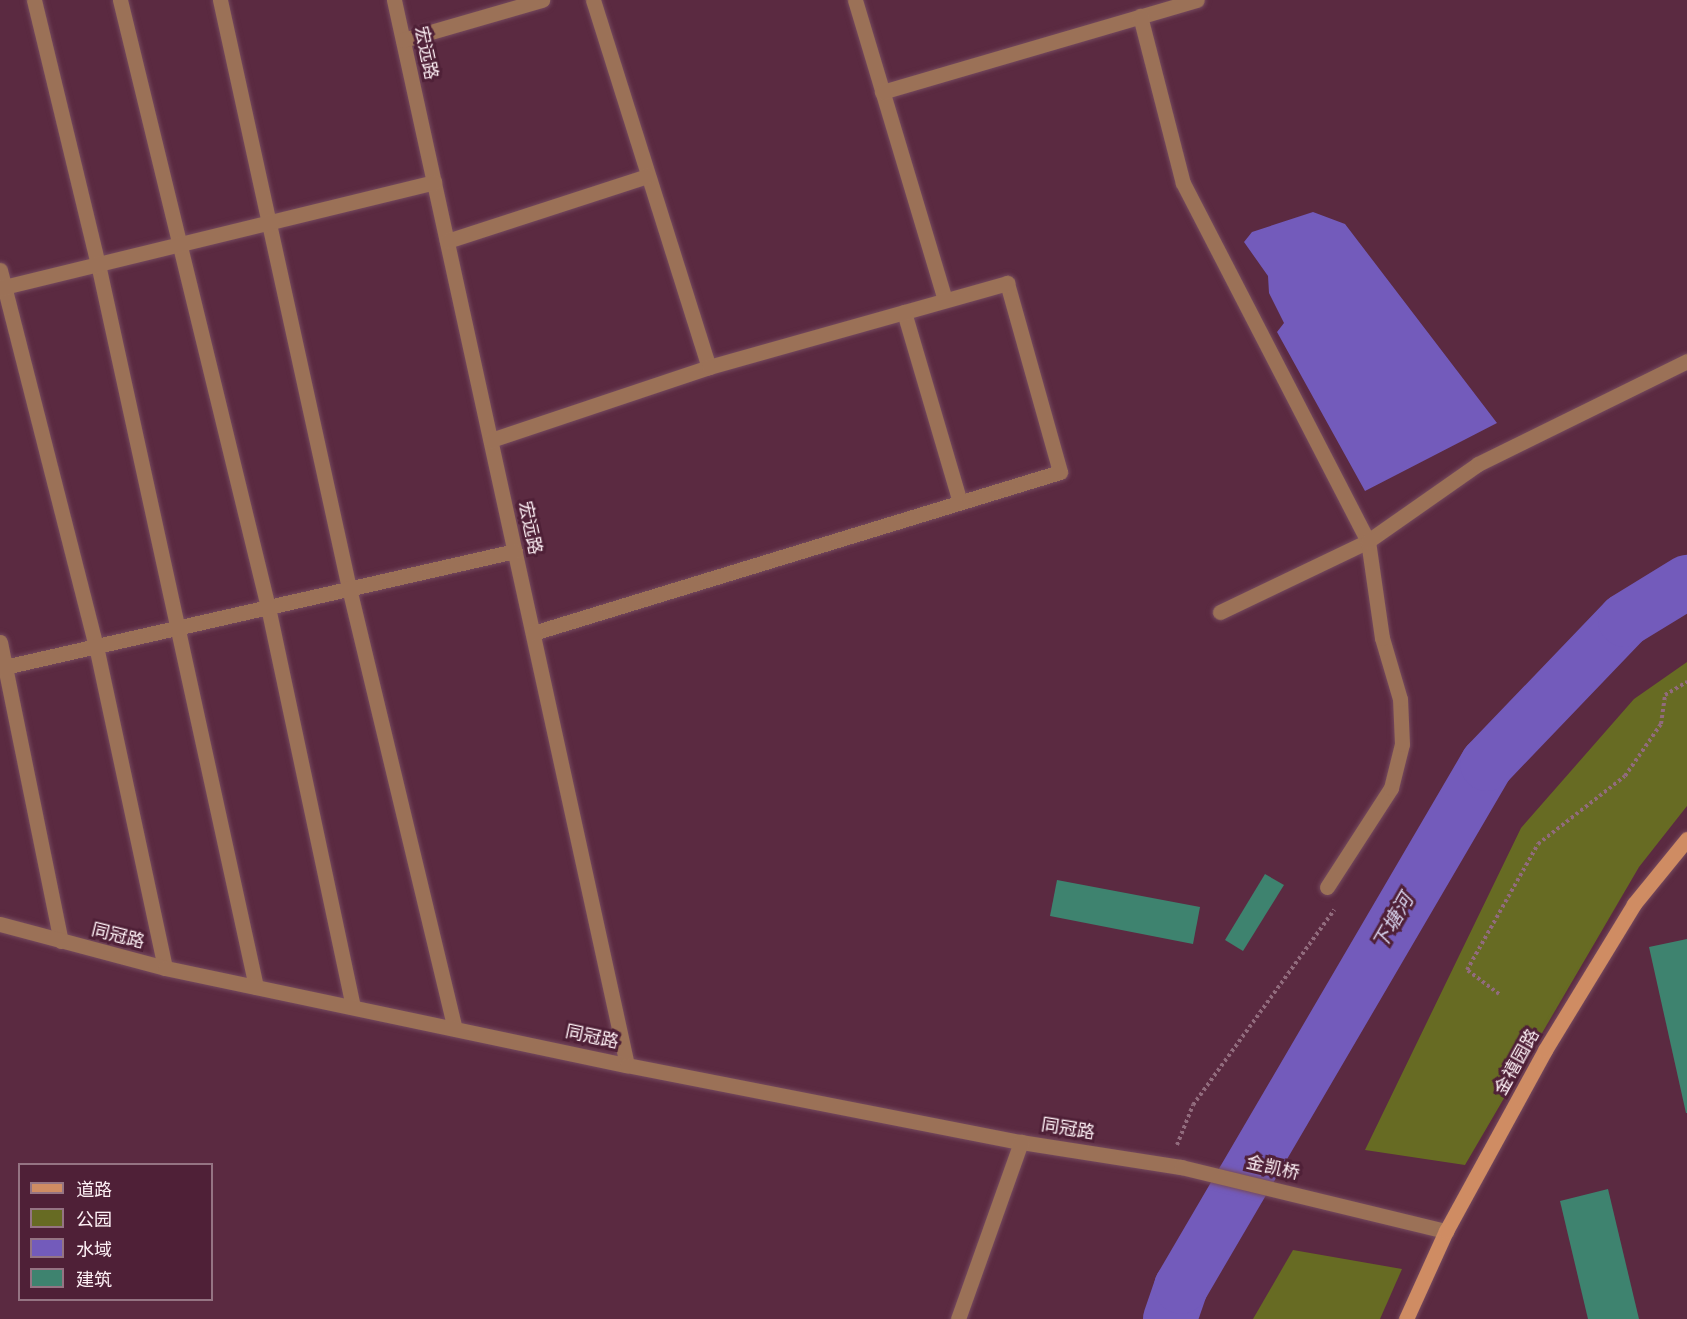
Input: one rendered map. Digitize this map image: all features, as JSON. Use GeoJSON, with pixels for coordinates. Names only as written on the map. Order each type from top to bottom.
{"type":"FeatureCollection","features":[{"type":"Feature","properties":{"kind":"street"},"geometry":{"type":"LineString","coordinates":[[34,0],[98,264],[174,628],[256,987]]}},
{"type":"Feature","properties":{"kind":"street"},"geometry":{"type":"LineString","coordinates":[[120,0],[268,607],[353,1007]]}},
{"type":"Feature","properties":{"kind":"street"},"geometry":{"type":"LineString","coordinates":[[220,0],[273,222],[349,588],[455,1028]]}},
{"type":"Feature","properties":{"kind":"street","name":"宏远路"},"geometry":{"type":"LineString","coordinates":[[394,0],[627,1065]]}},
{"type":"Feature","properties":{"kind":"street"},"geometry":{"type":"LineString","coordinates":[[404,40],[542,0]]}},
{"type":"Feature","properties":{"kind":"street"},"geometry":{"type":"LineString","coordinates":[[593,0],[709,367]]}},
{"type":"Feature","properties":{"kind":"street"},"geometry":{"type":"LineString","coordinates":[[855,0],[945,300]]}},
{"type":"Feature","properties":{"kind":"street"},"geometry":{"type":"LineString","coordinates":[[882,92],[1197,0]]}},
{"type":"Feature","properties":{"kind":"street"},"geometry":{"type":"LineString","coordinates":[[1140,16],[1183,183],[1368,541],[1382,638],[1400,699],[1402,744],[1391,788],[1327,887]]}},
{"type":"Feature","properties":{"kind":"street"},"geometry":{"type":"LineString","coordinates":[[447,241],[647,176]]}},
{"type":"Feature","properties":{"kind":"street"},"geometry":{"type":"LineString","coordinates":[[2,287],[434,182]]}},
{"type":"Feature","properties":{"kind":"street"},"geometry":{"type":"LineString","coordinates":[[0,270],[2,287],[96,646],[165,968]]}},
{"type":"Feature","properties":{"kind":"street"},"geometry":{"type":"LineString","coordinates":[[491,440],[709,367],[1007,283],[1060,472],[533,633]]}},
{"type":"Feature","properties":{"kind":"street"},"geometry":{"type":"LineString","coordinates":[[904,312],[960,502]]}},
{"type":"Feature","properties":{"kind":"street"},"geometry":{"type":"LineString","coordinates":[[1220,612],[1368,541],[1478,464],[1687,361]]}},
{"type":"Feature","properties":{"kind":"street"},"geometry":{"type":"LineString","coordinates":[[3,667],[515,550]]}},
{"type":"Feature","properties":{"kind":"street"},"geometry":{"type":"LineString","coordinates":[[0,642],[3,667],[61,941]]}},
{"type":"Feature","properties":{"kind":"street","name":"金禧园路"},"geometry":{"type":"LineString","coordinates":[[1406,1319],[1446,1231],[1545,1050],[1634,904],[1687,839]]}},
{"type":"Feature","properties":{"kind":"street","name":"同冠路"},"geometry":{"type":"LineString","coordinates":[[0,924],[165,968],[627,1065],[1021,1142],[1174,1166]]}},
{"type":"Feature","properties":{"kind":"street"},"geometry":{"type":"LineString","coordinates":[[958,1319],[1021,1142]]}},
{"type":"Feature","properties":{"kind":"street","name":"金凯桥"},"geometry":{"type":"LineString","coordinates":[[1174,1166],[1358,1207],[1446,1231]]}},
{"type":"Feature","properties":{"kind":"path"},"geometry":{"type":"LineString","coordinates":[[1499,994],[1467,970],[1538,844],[1625,776],[1661,724],[1665,695],[1687,682]]}},
{"type":"Feature","properties":{"kind":"path"},"geometry":{"type":"LineString","coordinates":[[1174,1166],[1193,1105],[1342,898],[1327,887]]}},
{"type":"Feature","properties":{"kind":"green space"},"geometry":{"type":"Polygon","coordinates":[[[1687,662],[1687,806],[1639,867],[1465,1165],[1365,1150],[1521,828],[1634,699],[1687,662]]]}},
{"type":"Feature","properties":{"kind":"green space"},"geometry":{"type":"Polygon","coordinates":[[[1293,1250],[1402,1269],[1380,1319],[1253,1319],[1293,1250]]]}},
{"type":"Feature","properties":{"kind":"water"},"geometry":{"type":"Polygon","coordinates":[[[1313,212],[1345,224],[1497,423],[1365,491],[1277,332],[1284,323],[1269,293],[1268,276],[1244,242],[1252,232],[1313,212]]]}},
{"type":"Feature","properties":{"kind":"building"},"geometry":{"type":"Polygon","coordinates":[[[1265,874],[1284,885],[1243,951],[1225,940],[1265,874]]]}},
{"type":"Feature","properties":{"kind":"building"},"geometry":{"type":"Polygon","coordinates":[[[1057,880],[1200,907],[1193,944],[1050,916],[1057,880]]]}},
{"type":"Feature","properties":{"kind":"building"},"geometry":{"type":"Polygon","coordinates":[[[1687,939],[1687,1113],[1686,1113],[1649,947],[1687,939]]]}},
{"type":"Feature","properties":{"kind":"building"},"geometry":{"type":"Polygon","coordinates":[[[1608,1189],[1639,1319],[1588,1319],[1560,1201],[1608,1189]]]}},
{"type":"Feature","properties":{"kind":"waterway","name":"下塘河"},"geometry":{"type":"LineString","coordinates":[[1170,1319],[1181,1287],[1487,764],[1625,620],[1687,582]]}}]}
